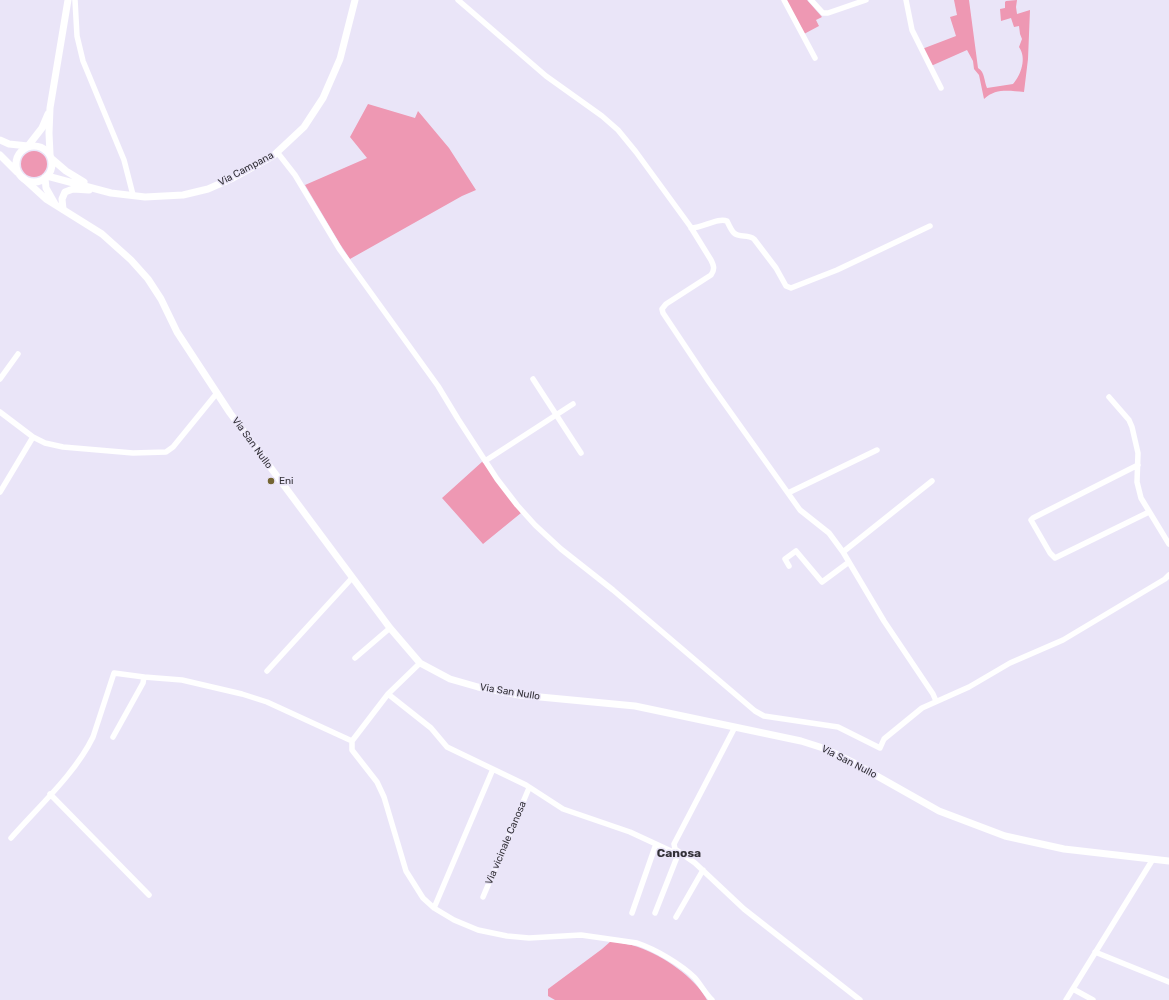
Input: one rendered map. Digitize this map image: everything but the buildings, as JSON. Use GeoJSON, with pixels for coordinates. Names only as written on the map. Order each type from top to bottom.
{"type":"FeatureCollection","features":[{"type":"Feature","properties":{"kind":"street"},"geometry":{"type":"LineString","coordinates":[[55,204],[46,188],[46,177],[51,170],[48,133],[50,108],[68,0]]}},
{"type":"Feature","properties":{"kind":"street"},"geometry":{"type":"LineString","coordinates":[[75,0],[77,36],[83,61],[124,160],[133,196]]}},
{"type":"Feature","properties":{"kind":"street","name":"Via Campana"},"geometry":{"type":"LineString","coordinates":[[21,177],[27,181],[36,182],[46,177],[91,186],[111,193],[145,197],[183,195],[208,188],[232,178],[273,156],[304,127],[323,98],[340,58],[355,0]]}},
{"type":"Feature","properties":{"kind":"street"},"geometry":{"type":"LineString","coordinates":[[458,0],[546,76],[596,112],[618,130],[636,152],[691,228],[711,260],[714,266],[714,271],[708,278],[666,304],[662,309],[663,313],[690,355],[800,510],[829,533],[843,552],[884,621],[933,694],[936,701]]}},
{"type":"Feature","properties":{"kind":"street"},"geometry":{"type":"LineString","coordinates":[[784,0],[815,58]]}},
{"type":"Feature","properties":{"kind":"street"},"geometry":{"type":"LineString","coordinates":[[811,0],[823,12],[828,13],[866,0]]}},
{"type":"Feature","properties":{"kind":"street"},"geometry":{"type":"LineString","coordinates":[[906,0],[912,30],[940,88]]}},
{"type":"Feature","properties":{"kind":"street"},"geometry":{"type":"LineString","coordinates":[[21,177],[16,166],[17,156],[24,148],[28,146],[42,128],[50,108]]}},
{"type":"Feature","properties":{"kind":"street","name":"Via Campana"},"geometry":{"type":"LineString","coordinates":[[0,140],[9,144],[28,146],[34,145],[46,149],[51,157],[71,174],[91,186]]}},
{"type":"Feature","properties":{"kind":"street"},"geometry":{"type":"LineString","coordinates":[[277,152],[295,175],[340,250],[438,386],[485,461],[517,505],[546,536],[652,622],[755,711],[764,716],[838,727],[880,748],[884,739],[918,711],[936,701],[969,687],[1010,664],[1063,640],[1165,579],[1169,575]]}},
{"type":"Feature","properties":{"kind":"street","name":"Via San Nullo"},"geometry":{"type":"LineString","coordinates":[[0,155],[37,192],[102,234],[131,260],[148,279],[161,299],[177,332],[230,413],[352,578],[390,628],[420,663],[450,678],[478,687],[519,695],[635,706],[801,741],[824,748],[854,763],[939,811],[1005,836],[1064,848],[1169,861]]}},
{"type":"Feature","properties":{"kind":"street"},"geometry":{"type":"LineString","coordinates":[[63,209],[63,195],[65,192],[73,189],[111,193]]}},
{"type":"Feature","properties":{"kind":"street"},"geometry":{"type":"LineString","coordinates":[[691,228],[701,227],[721,219],[727,221],[734,234],[751,237],[754,239],[776,268],[786,286],[791,288],[837,270],[930,226]]}},
{"type":"Feature","properties":{"kind":"street"},"geometry":{"type":"LineString","coordinates":[[0,379],[18,354]]}},
{"type":"Feature","properties":{"kind":"street"},"geometry":{"type":"LineString","coordinates":[[533,379],[581,453]]}},
{"type":"Feature","properties":{"kind":"street"},"geometry":{"type":"LineString","coordinates":[[0,412],[33,437],[45,443],[63,447],[133,453],[166,452],[173,447],[217,393]]}},
{"type":"Feature","properties":{"kind":"street"},"geometry":{"type":"LineString","coordinates":[[1109,397],[1129,420],[1132,427],[1138,453],[1138,492],[1169,544]]}},
{"type":"Feature","properties":{"kind":"street"},"geometry":{"type":"LineString","coordinates":[[485,461],[573,404]]}},
{"type":"Feature","properties":{"kind":"street"},"geometry":{"type":"LineString","coordinates":[[0,492],[33,437]]}},
{"type":"Feature","properties":{"kind":"street"},"geometry":{"type":"LineString","coordinates":[[788,493],[877,450]]}},
{"type":"Feature","properties":{"kind":"street"},"geometry":{"type":"LineString","coordinates":[[1138,465],[1031,520],[1050,553],[1055,558],[1149,512]]}},
{"type":"Feature","properties":{"kind":"street"},"geometry":{"type":"LineString","coordinates":[[843,552],[932,481]]}},
{"type":"Feature","properties":{"kind":"street"},"geometry":{"type":"LineString","coordinates":[[789,566],[785,559],[796,551],[822,582],[849,562]]}},
{"type":"Feature","properties":{"kind":"street"},"geometry":{"type":"LineString","coordinates":[[266,670],[352,578]]}},
{"type":"Feature","properties":{"kind":"street"},"geometry":{"type":"LineString","coordinates":[[355,658],[390,628]]}},
{"type":"Feature","properties":{"kind":"street"},"geometry":{"type":"LineString","coordinates":[[420,663],[388,694],[352,741],[352,750],[377,782],[384,797],[406,871],[423,898],[434,908],[454,920],[478,930],[507,936],[529,938],[581,935],[641,944],[661,955],[696,979],[712,1000]]}},
{"type":"Feature","properties":{"kind":"street"},"geometry":{"type":"LineString","coordinates":[[11,838],[69,773],[91,741],[114,673],[182,680],[242,694],[267,702],[352,741]]}},
{"type":"Feature","properties":{"kind":"street"},"geometry":{"type":"LineString","coordinates":[[113,737],[144,683],[144,677]]}},
{"type":"Feature","properties":{"kind":"street"},"geometry":{"type":"LineString","coordinates":[[388,694],[431,728],[447,747],[526,785],[563,809],[630,832],[671,851],[678,852]]}},
{"type":"Feature","properties":{"kind":"street"},"geometry":{"type":"LineString","coordinates":[[735,727],[674,844],[674,849],[689,858],[744,909],[860,1000]]}},
{"type":"Feature","properties":{"kind":"street"},"geometry":{"type":"LineString","coordinates":[[434,908],[493,769]]}},
{"type":"Feature","properties":{"kind":"street","name":"Via vicinale Canosa"},"geometry":{"type":"LineString","coordinates":[[483,897],[529,788]]}},
{"type":"Feature","properties":{"kind":"street"},"geometry":{"type":"LineString","coordinates":[[50,794],[149,895]]}},
{"type":"Feature","properties":{"kind":"street"},"geometry":{"type":"LineString","coordinates":[[632,913],[656,844]]}},
{"type":"Feature","properties":{"kind":"street"},"geometry":{"type":"LineString","coordinates":[[655,913],[678,852]]}},
{"type":"Feature","properties":{"kind":"street"},"geometry":{"type":"LineString","coordinates":[[1066,1000],[1153,859]]}},
{"type":"Feature","properties":{"kind":"street"},"geometry":{"type":"LineString","coordinates":[[676,917],[703,870]]}},
{"type":"Feature","properties":{"kind":"street"},"geometry":{"type":"LineString","coordinates":[[1095,952],[1169,982]]}},
{"type":"Feature","properties":{"kind":"street"},"geometry":{"type":"LineString","coordinates":[[1073,989],[1093,1000]]}},
{"type":"Feature","properties":{"kind":"shaded area"},"geometry":{"type":"Polygon","coordinates":[[[786,0],[807,0],[822,17],[816,20],[819,26],[804,34],[786,0]]]}},
{"type":"Feature","properties":{"kind":"shaded area"},"geometry":{"type":"Polygon","coordinates":[[[954,0],[969,0],[978,68],[983,74],[987,88],[1013,84],[1021,71],[1023,61],[1023,56],[1019,47],[1022,39],[1019,26],[1014,27],[1011,18],[1001,21],[1000,9],[1005,8],[1006,1],[1017,0],[1017,14],[1030,10],[1028,59],[1024,92],[998,92],[993,93],[984,99],[979,75],[974,69],[973,61],[967,50],[931,66],[922,49],[956,36],[950,17],[957,15],[954,0]]]}},
{"type":"Feature","properties":{"kind":"shaded area"},"geometry":{"type":"Polygon","coordinates":[[[368,104],[415,118],[418,111],[449,148],[476,190],[462,196],[350,259],[305,185],[367,158],[350,137],[368,104]]]}},
{"type":"Feature","properties":{"kind":"shaded area"},"geometry":{"type":"Polygon","coordinates":[[[34,151],[43,155],[47,164],[43,173],[34,177],[25,173],[21,164],[25,155],[34,151]]]}},
{"type":"Feature","properties":{"kind":"shaded area"},"geometry":{"type":"Polygon","coordinates":[[[483,461],[521,513],[483,544],[442,498],[483,461]]]}},
{"type":"Feature","properties":{"kind":"shaded area"},"geometry":{"type":"Polygon","coordinates":[[[611,941],[638,947],[667,961],[695,983],[707,1000],[555,1000],[548,996],[548,989],[611,941]]]}},
{"type":"Feature","properties":{"kind":"place","name":"Eni"},"geometry":{"type":"Point","coordinates":[271,481]}},
{"type":"Feature","properties":{"kind":"district","name":"Canosa"},"geometry":{"type":"Point","coordinates":[679,854]}}]}
